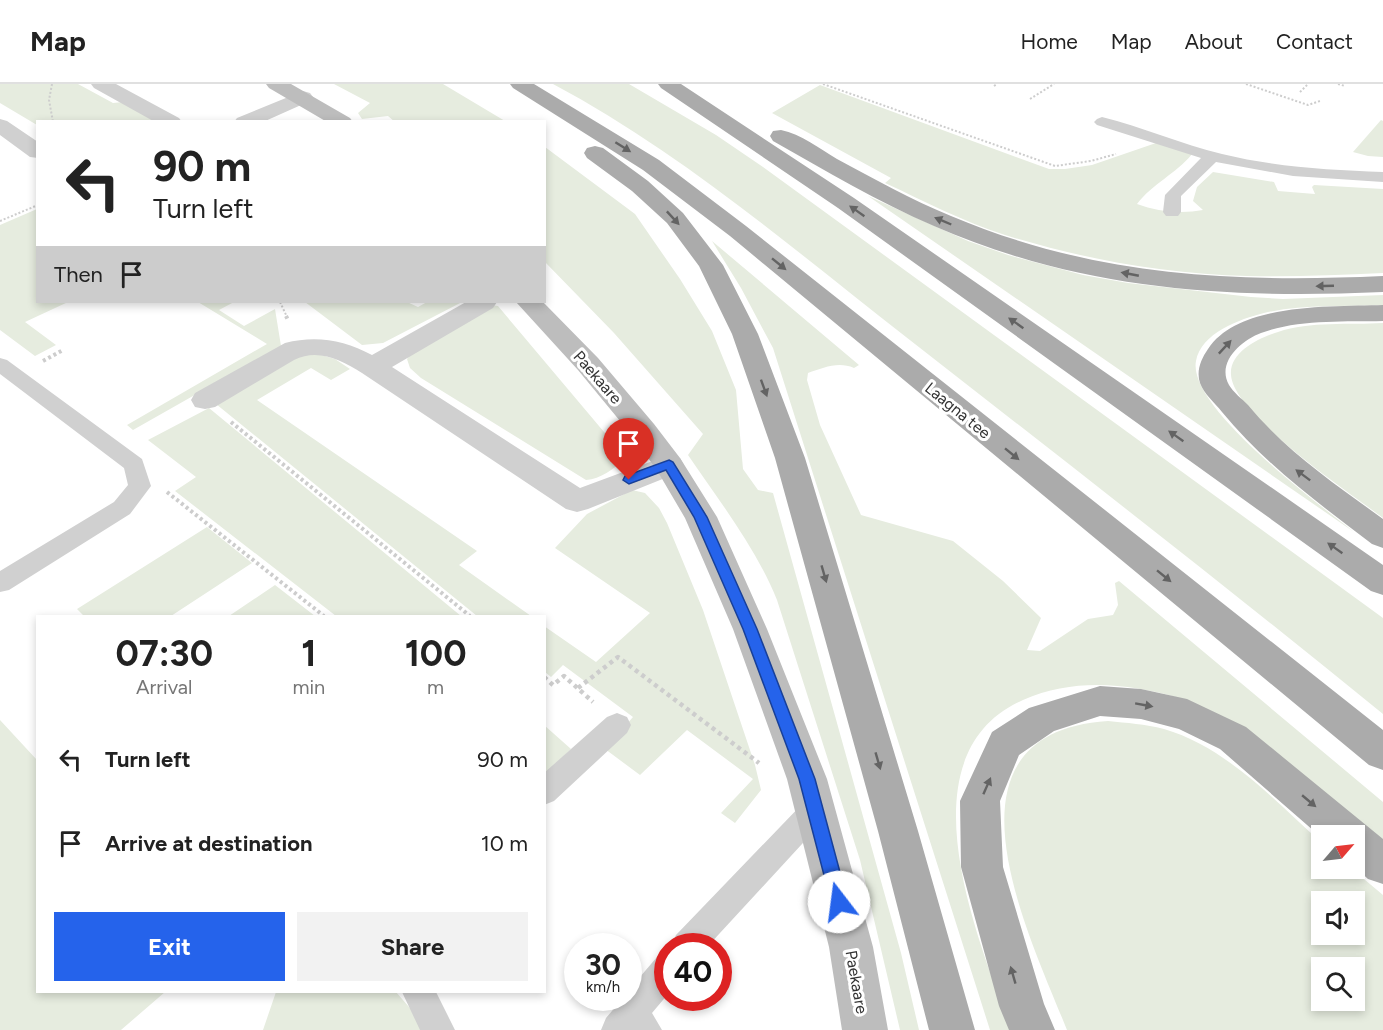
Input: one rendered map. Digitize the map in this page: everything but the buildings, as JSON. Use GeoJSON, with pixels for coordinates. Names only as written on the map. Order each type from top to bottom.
{"type":"FeatureCollection","features":[{"type":"Feature","properties":{"kind":"main road"},"geometry":{"type":"LineString","coordinates":[[668,84],[780,135],[869,186],[943,221],[1061,260],[1145,277],[1246,287],[1383,284]]}},
{"type":"Feature","properties":{"kind":"main road"},"geometry":{"type":"LineString","coordinates":[[668,84],[846,203],[1383,582]]}},
{"type":"Feature","properties":{"kind":"main road"},"geometry":{"type":"LineString","coordinates":[[529,89],[563,129],[640,186],[675,218],[711,265],[745,334],[790,458],[898,831],[952,1030]]}},
{"type":"Feature","properties":{"kind":"main road","name":"Laagna tee"},"geometry":{"type":"LineString","coordinates":[[529,89],[651,165],[738,231],[1383,753]]}},
{"type":"Feature","properties":{"kind":"main road"},"geometry":{"type":"LineString","coordinates":[[1383,313],[1295,318],[1250,328],[1225,344],[1213,363],[1214,384],[1285,462],[1383,536]]}},
{"type":"Feature","properties":{"kind":"main road"},"geometry":{"type":"LineString","coordinates":[[1032,1030],[1022,1006],[982,867],[980,801],[1005,744],[1042,719],[1100,700],[1142,704],[1187,715],[1233,738],[1336,825]]}},
{"type":"Feature","properties":{"kind":"main road"},"geometry":{"type":"LineString","coordinates":[[1365,849],[1383,865]]}},
{"type":"Feature","properties":{"kind":"street"},"geometry":{"type":"LineString","coordinates":[[101,84],[168,120]]}},
{"type":"Feature","properties":{"kind":"street"},"geometry":{"type":"LineString","coordinates":[[276,84],[303,97],[340,120]]}},
{"type":"Feature","properties":{"kind":"street"},"geometry":{"type":"LineString","coordinates":[[251,120],[303,97]]}},
{"type":"Feature","properties":{"kind":"street"},"geometry":{"type":"LineString","coordinates":[[0,125],[36,151]]}},
{"type":"Feature","properties":{"kind":"street"},"geometry":{"type":"LineString","coordinates":[[372,367],[482,303]]}},
{"type":"Feature","properties":{"kind":"street","name":"Paekaare"},"geometry":{"type":"LineString","coordinates":[[530,303],[588,364],[669,465],[701,517],[750,629],[807,779],[851,948],[865,1030]]}},
{"type":"Feature","properties":{"kind":"street"},"geometry":{"type":"LineString","coordinates":[[205,400],[300,346],[329,347],[347,352],[372,367],[577,501],[669,465]]}},
{"type":"Feature","properties":{"kind":"lane"},"geometry":{"type":"LineString","coordinates":[[1102,122],[1212,157],[1264,168],[1316,174],[1383,177]]}},
{"type":"Feature","properties":{"kind":"lane"},"geometry":{"type":"LineString","coordinates":[[1172,212],[1173,195],[1212,157]]}},
{"type":"Feature","properties":{"kind":"lane"},"geometry":{"type":"LineString","coordinates":[[0,364],[134,464],[141,486],[123,508],[0,583]]}},
{"type":"Feature","properties":{"kind":"lane"},"geometry":{"type":"LineString","coordinates":[[546,790],[617,725]]}},
{"type":"Feature","properties":{"kind":"lane"},"geometry":{"type":"LineString","coordinates":[[699,933],[815,810]]}},
{"type":"Feature","properties":{"kind":"lane"},"geometry":{"type":"LineString","coordinates":[[631,1025],[654,990]]}},
{"type":"Feature","properties":{"kind":"lane"},"geometry":{"type":"LineString","coordinates":[[419,993],[438,1030]]}},
{"type":"Feature","properties":{"kind":"path"},"geometry":{"type":"LineString","coordinates":[[52,84],[49,100],[53,120]]}},
{"type":"Feature","properties":{"kind":"path"},"geometry":{"type":"LineString","coordinates":[[823,84],[1055,166],[1091,161],[1123,152],[1152,139]]}},
{"type":"Feature","properties":{"kind":"path"},"geometry":{"type":"LineString","coordinates":[[1030,99],[1054,84]]}},
{"type":"Feature","properties":{"kind":"path"},"geometry":{"type":"LineString","coordinates":[[1246,84],[1308,105],[1320,101]]}},
{"type":"Feature","properties":{"kind":"path"},"geometry":{"type":"LineString","coordinates":[[1300,93],[1308,84]]}},
{"type":"Feature","properties":{"kind":"path"},"geometry":{"type":"LineString","coordinates":[[1338,84],[1346,86]]}},
{"type":"Feature","properties":{"kind":"path"},"geometry":{"type":"LineString","coordinates":[[0,221],[36,206]]}},
{"type":"Feature","properties":{"kind":"path"},"geometry":{"type":"LineString","coordinates":[[205,400],[469,615]]}},
{"type":"Feature","properties":{"kind":"path"},"geometry":{"type":"LineString","coordinates":[[141,486],[165,491],[323,615]]}},
{"type":"Feature","properties":{"kind":"path"},"geometry":{"type":"LineString","coordinates":[[578,688],[618,657],[766,768]]}},
{"type":"Feature","properties":{"kind":"path"},"geometry":{"type":"LineString","coordinates":[[546,679],[554,685],[564,675],[617,725]]}},
{"type":"Feature","properties":{"kind":"shaded area"},"geometry":{"type":"Polygon","coordinates":[[[0,84],[78,84],[113,103],[123,102],[155,120],[36,120],[36,124],[0,103],[0,84]]]}},
{"type":"Feature","properties":{"kind":"shaded area"},"geometry":{"type":"Polygon","coordinates":[[[334,84],[443,84],[503,120],[393,120],[388,116],[362,119],[358,113],[370,103],[334,84]]]}},
{"type":"Feature","properties":{"kind":"shaded area"},"geometry":{"type":"Polygon","coordinates":[[[553,84],[629,84],[716,135],[1383,618],[1383,714],[1146,524],[735,203],[646,140],[553,84]]]}},
{"type":"Feature","properties":{"kind":"shaded area"},"geometry":{"type":"Polygon","coordinates":[[[820,85],[1049,169],[1092,165],[1156,143],[1192,154],[1137,204],[1170,212],[1203,210],[1193,201],[1197,187],[1213,172],[1274,182],[1278,191],[1315,194],[1312,187],[1314,185],[1383,189],[1383,273],[1264,276],[1186,272],[1094,258],[1034,244],[990,230],[885,183],[891,178],[772,113],[820,85]]]}},
{"type":"Feature","properties":{"kind":"shaded area"},"geometry":{"type":"Polygon","coordinates":[[[1381,120],[1383,121],[1383,157],[1353,152],[1381,120]]]}},
{"type":"Feature","properties":{"kind":"shaded area"},"geometry":{"type":"Polygon","coordinates":[[[546,148],[635,214],[680,279],[712,331],[736,390],[743,469],[758,490],[773,493],[901,953],[919,1030],[900,1030],[860,860],[777,600],[748,544],[688,455],[703,434],[614,333],[546,263],[546,148]]]}},
{"type":"Feature","properties":{"kind":"shaded area"},"geometry":{"type":"Polygon","coordinates":[[[868,196],[968,241],[1008,255],[1083,275],[1128,283],[1251,297],[1283,299],[1383,295],[1383,305],[1293,308],[1244,319],[1213,335],[1199,351],[1196,361],[1199,380],[1212,403],[1233,428],[1286,478],[1354,532],[868,196]]]}},
{"type":"Feature","properties":{"kind":"shaded area"},"geometry":{"type":"Polygon","coordinates":[[[36,209],[36,303],[66,303],[25,322],[56,345],[35,356],[0,330],[0,225],[36,209]]]}},
{"type":"Feature","properties":{"kind":"shaded area"},"geometry":{"type":"Polygon","coordinates":[[[712,241],[859,365],[854,368],[842,365],[825,367],[808,373],[807,380],[820,425],[861,515],[953,541],[1003,581],[1041,618],[1027,650],[1040,651],[1088,619],[1113,615],[1118,605],[1115,583],[1119,581],[1383,802],[1383,845],[1365,832],[1365,825],[1355,825],[1179,698],[1139,689],[1100,685],[1061,688],[1023,700],[986,726],[964,762],[956,805],[958,852],[968,901],[1011,1030],[990,1030],[773,348],[741,288],[712,241]]]}},
{"type":"Feature","properties":{"kind":"shaded area"},"geometry":{"type":"Polygon","coordinates":[[[200,303],[232,303],[219,310],[244,326],[275,309],[281,346],[133,430],[127,425],[267,344],[200,303]]]}},
{"type":"Feature","properties":{"kind":"shaded area"},"geometry":{"type":"Polygon","coordinates":[[[306,303],[409,303],[418,307],[425,303],[460,303],[383,343],[362,345],[306,303]]]}},
{"type":"Feature","properties":{"kind":"shaded area"},"geometry":{"type":"Polygon","coordinates":[[[491,305],[498,306],[615,445],[624,460],[602,476],[586,480],[421,378],[410,368],[407,359],[414,350],[491,305]]]}},
{"type":"Feature","properties":{"kind":"shaded area"},"geometry":{"type":"Polygon","coordinates":[[[1383,323],[1383,518],[1321,473],[1272,432],[1251,411],[1237,392],[1231,375],[1235,359],[1240,353],[1254,342],[1278,332],[1303,326],[1383,323]]]}},
{"type":"Feature","properties":{"kind":"shaded area"},"geometry":{"type":"Polygon","coordinates":[[[315,353],[335,359],[350,369],[331,380],[311,368],[257,400],[477,551],[459,565],[530,615],[476,615],[216,404],[303,354],[315,353]]]}},
{"type":"Feature","properties":{"kind":"shaded area"},"geometry":{"type":"Polygon","coordinates":[[[209,408],[460,615],[335,615],[175,491],[196,477],[148,440],[209,408]]]}},
{"type":"Feature","properties":{"kind":"shaded area"},"geometry":{"type":"Polygon","coordinates":[[[632,490],[645,493],[659,508],[667,523],[703,610],[755,765],[761,790],[735,823],[721,813],[753,779],[687,730],[640,775],[605,749],[633,717],[563,665],[551,677],[546,673],[546,627],[596,662],[650,613],[555,548],[587,514],[632,490]]]}},
{"type":"Feature","properties":{"kind":"shaded area"},"geometry":{"type":"Polygon","coordinates":[[[207,527],[252,563],[173,615],[83,615],[77,609],[207,527]]]}},
{"type":"Feature","properties":{"kind":"shaded area"},"geometry":{"type":"Polygon","coordinates":[[[275,585],[314,615],[230,615],[275,585]]]}},
{"type":"Feature","properties":{"kind":"shaded area"},"geometry":{"type":"Polygon","coordinates":[[[0,720],[36,759],[36,993],[164,993],[121,1030],[0,1030],[0,720]]]}},
{"type":"Feature","properties":{"kind":"shaded area"},"geometry":{"type":"Polygon","coordinates":[[[1108,721],[1157,727],[1187,737],[1208,748],[1248,776],[1311,833],[1311,879],[1364,879],[1383,895],[1383,1030],[1067,1030],[1032,943],[1016,893],[1006,844],[1006,799],[1020,761],[1053,734],[1108,721]]]}},
{"type":"Feature","properties":{"kind":"shaded area"},"geometry":{"type":"Polygon","coordinates":[[[546,727],[571,749],[546,773],[546,727]]]}},
{"type":"Feature","properties":{"kind":"shaded area"},"geometry":{"type":"Polygon","coordinates":[[[276,993],[397,993],[429,1030],[263,1030],[276,993]]]}},
{"type":"Feature","properties":{"kind":"route"},"geometry":{"type":"LineString","coordinates":[[629,480],[669,465],[701,517],[750,629],[807,779],[839,902]]}}]}
